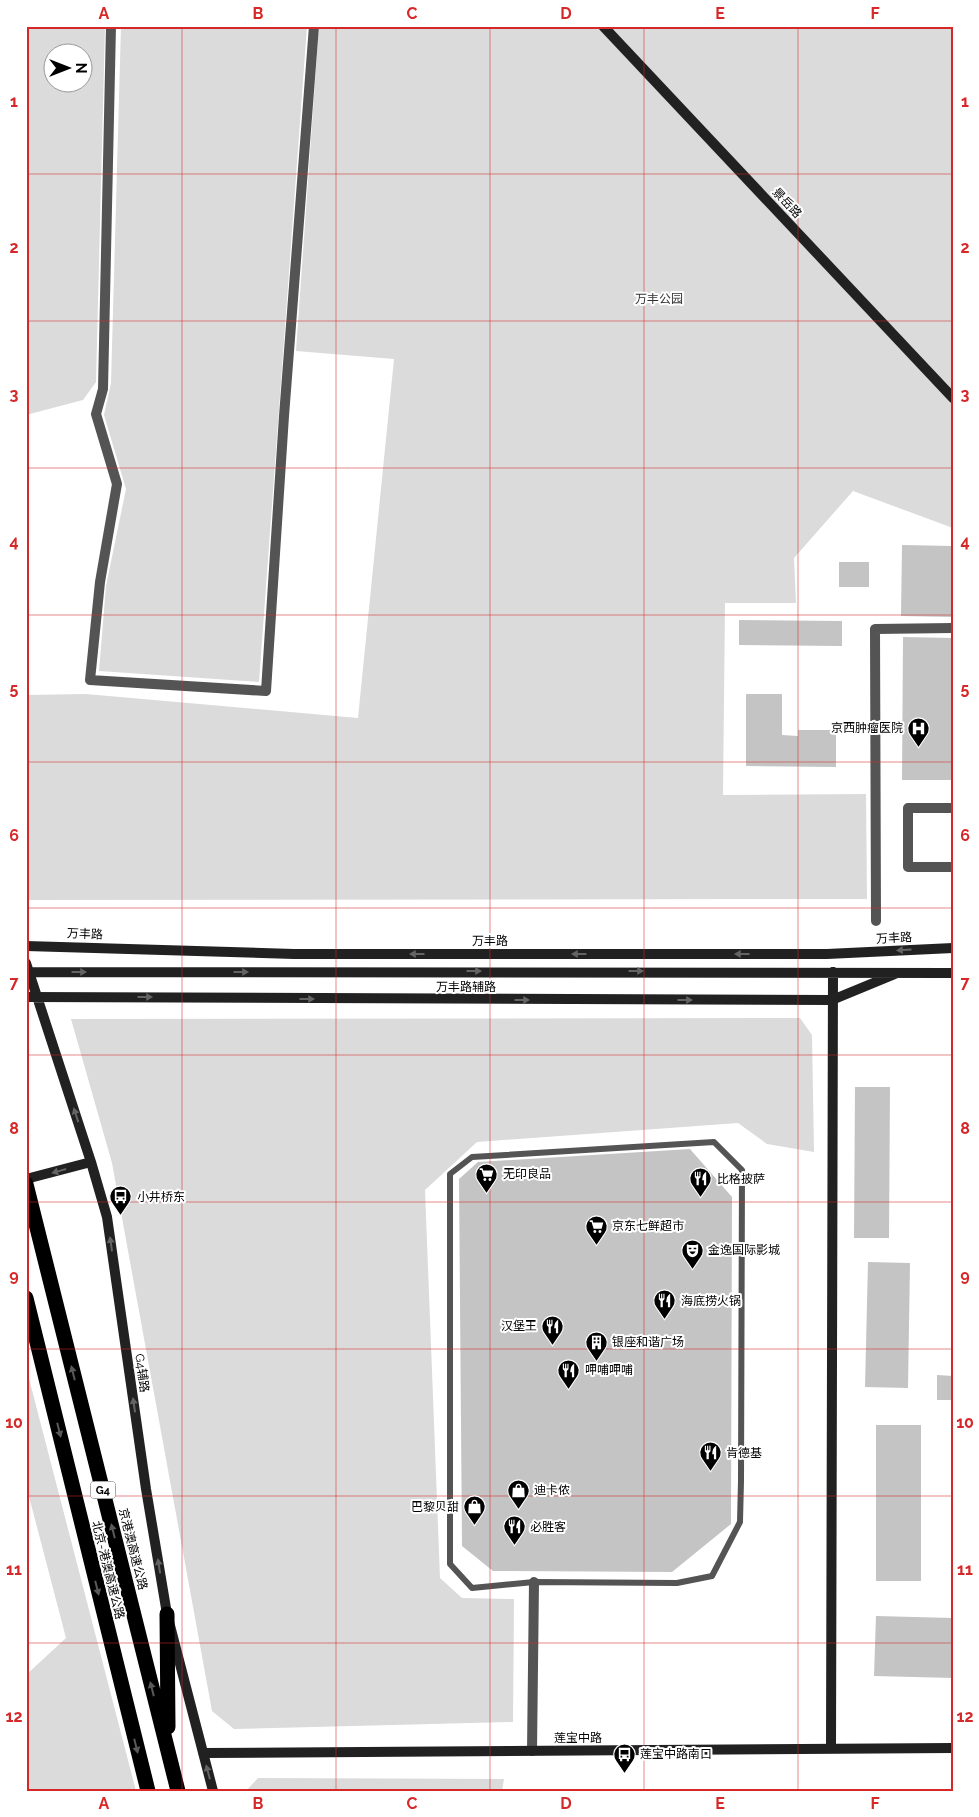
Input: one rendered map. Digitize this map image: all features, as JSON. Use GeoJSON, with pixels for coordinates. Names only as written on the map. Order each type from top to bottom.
{"type":"FeatureCollection","features":[{"type":"Feature","properties":{"kind":"highway","name":"京港澳高速公路"},"geometry":{"type":"LineString","coordinates":[[26,1184],[178,1791]]}},
{"type":"Feature","properties":{"kind":"highway","name":"北京-港澳高速公路"},"geometry":{"type":"LineString","coordinates":[[26,1298],[148,1791]]}},
{"type":"Feature","properties":{"kind":"highway"},"geometry":{"type":"LineString","coordinates":[[167,1614],[168,1753]]}},
{"type":"Feature","properties":{"kind":"street"},"geometry":{"type":"LineString","coordinates":[[111,26],[103,389],[96,414],[117,484],[100,582],[90,680],[266,691],[284,416],[314,26]]}},
{"type":"Feature","properties":{"kind":"street","name":"景岳路"},"geometry":{"type":"LineString","coordinates":[[603,26],[953,398]]}},
{"type":"Feature","properties":{"kind":"street"},"geometry":{"type":"LineString","coordinates":[[876,921],[875,628],[953,628]]}},
{"type":"Feature","properties":{"kind":"street"},"geometry":{"type":"LineString","coordinates":[[953,808],[908,808],[908,867],[953,867]]}},
{"type":"Feature","properties":{"kind":"street","name":"万丰路"},"geometry":{"type":"LineString","coordinates":[[26,946],[294,954],[827,954],[953,948]]}},
{"type":"Feature","properties":{"kind":"street"},"geometry":{"type":"LineString","coordinates":[[27,969],[953,973]]}},
{"type":"Feature","properties":{"kind":"street","name":"G4辅路"},"geometry":{"type":"LineString","coordinates":[[27,969],[38,997],[107,1217],[146,1489],[167,1614],[213,1791]]}},
{"type":"Feature","properties":{"kind":"street"},"geometry":{"type":"LineString","coordinates":[[831,1748],[833,972]]}},
{"type":"Feature","properties":{"kind":"street","name":"万丰路辅路"},"geometry":{"type":"LineString","coordinates":[[26,997],[832,1000],[900,972]]}},
{"type":"Feature","properties":{"kind":"street"},"geometry":{"type":"LineString","coordinates":[[26,1179],[91,1162]]}},
{"type":"Feature","properties":{"kind":"street"},"geometry":{"type":"LineString","coordinates":[[532,1750],[534,1582]]}},
{"type":"Feature","properties":{"kind":"street","name":"莲宝中路"},"geometry":{"type":"LineString","coordinates":[[203,1753],[953,1748]]}},
{"type":"Feature","properties":{"kind":"lane"},"geometry":{"type":"LineString","coordinates":[[714,1142],[742,1170],[740,1522],[712,1576],[677,1583],[534,1582],[472,1588],[450,1564],[450,1174],[472,1157],[714,1142]]}},
{"type":"Feature","properties":{"kind":"green space"},"geometry":{"type":"Polygon","coordinates":[[[26,26],[105,26],[96,382],[83,400],[26,415],[26,26]]]}},
{"type":"Feature","properties":{"kind":"green space"},"geometry":{"type":"Polygon","coordinates":[[[121,26],[307,26],[259,682],[99,671],[106,586],[126,489],[104,415],[111,383],[121,26]]]}},
{"type":"Feature","properties":{"kind":"green space","name":"万丰公园"},"geometry":{"type":"Polygon","coordinates":[[[319,26],[953,26],[953,528],[853,491],[794,558],[796,603],[725,603],[723,795],[866,794],[867,899],[26,900],[26,695],[86,694],[358,718],[394,359],[296,351],[319,26]]]}},
{"type":"Feature","properties":{"kind":"green space"},"geometry":{"type":"Polygon","coordinates":[[[800,1018],[812,1035],[814,1152],[767,1144],[738,1123],[477,1142],[425,1190],[440,1578],[462,1598],[514,1599],[513,1722],[234,1729],[212,1711],[112,1163],[71,1019],[800,1018]]]}},
{"type":"Feature","properties":{"kind":"green space"},"geometry":{"type":"Polygon","coordinates":[[[26,1367],[136,1791],[26,1791],[26,1675],[66,1638],[26,1485],[26,1367]]]}},
{"type":"Feature","properties":{"kind":"green space"},"geometry":{"type":"Polygon","coordinates":[[[258,1778],[504,1779],[502,1791],[246,1791],[258,1778]]]}},
{"type":"Feature","properties":{"kind":"building"},"geometry":{"type":"Polygon","coordinates":[[[902,545],[953,546],[953,617],[901,616],[902,545]]]}},
{"type":"Feature","properties":{"kind":"building"},"geometry":{"type":"Polygon","coordinates":[[[839,562],[869,562],[869,587],[839,587],[839,562]]]}},
{"type":"Feature","properties":{"kind":"building"},"geometry":{"type":"Polygon","coordinates":[[[739,620],[842,621],[842,646],[739,645],[739,620]]]}},
{"type":"Feature","properties":{"kind":"building"},"geometry":{"type":"Polygon","coordinates":[[[903,637],[953,638],[953,780],[902,780],[903,637]]]}},
{"type":"Feature","properties":{"kind":"building"},"geometry":{"type":"Polygon","coordinates":[[[746,694],[782,694],[782,735],[798,736],[798,730],[836,730],[836,767],[746,766],[746,694]]]}},
{"type":"Feature","properties":{"kind":"building"},"geometry":{"type":"Polygon","coordinates":[[[855,1087],[890,1087],[889,1238],[854,1238],[855,1087]]]}},
{"type":"Feature","properties":{"kind":"building","name":"银座和谐广场"},"geometry":{"type":"Polygon","coordinates":[[[690,1149],[732,1197],[731,1524],[672,1572],[493,1571],[462,1546],[459,1179],[478,1162],[690,1149]]]}},
{"type":"Feature","properties":{"kind":"building"},"geometry":{"type":"Polygon","coordinates":[[[868,1262],[910,1263],[908,1388],[865,1387],[868,1262]]]}},
{"type":"Feature","properties":{"kind":"building"},"geometry":{"type":"Polygon","coordinates":[[[937,1375],[953,1376],[953,1400],[937,1400],[937,1375]]]}},
{"type":"Feature","properties":{"kind":"building"},"geometry":{"type":"Polygon","coordinates":[[[876,1425],[921,1425],[921,1581],[876,1581],[876,1425]]]}},
{"type":"Feature","properties":{"kind":"building"},"geometry":{"type":"Polygon","coordinates":[[[876,1616],[953,1618],[953,1678],[874,1676],[876,1616]]]}},
{"type":"Feature","properties":{"kind":"place","name":"京西肿瘤医院"},"geometry":{"type":"Point","coordinates":[919,747]}},
{"type":"Feature","properties":{"kind":"place","name":"无印良品"},"geometry":{"type":"Point","coordinates":[487,1193]}},
{"type":"Feature","properties":{"kind":"place","name":"比格披萨"},"geometry":{"type":"Point","coordinates":[701,1198]}},
{"type":"Feature","properties":{"kind":"place","name":"小井桥东"},"geometry":{"type":"Point","coordinates":[121,1216]}},
{"type":"Feature","properties":{"kind":"place","name":"京东七鲜超市"},"geometry":{"type":"Point","coordinates":[596,1245]}},
{"type":"Feature","properties":{"kind":"place","name":"金逸国际影城"},"geometry":{"type":"Point","coordinates":[692,1269]}},
{"type":"Feature","properties":{"kind":"place","name":"海底捞火锅"},"geometry":{"type":"Point","coordinates":[665,1320]}},
{"type":"Feature","properties":{"kind":"place","name":"汉堡王"},"geometry":{"type":"Point","coordinates":[553,1345]}},
{"type":"Feature","properties":{"kind":"place","name":"银座和谐广场"},"geometry":{"type":"Point","coordinates":[596,1361]}},
{"type":"Feature","properties":{"kind":"place","name":"呷哺呷哺"},"geometry":{"type":"Point","coordinates":[569,1389]}},
{"type":"Feature","properties":{"kind":"place","name":"肯德基"},"geometry":{"type":"Point","coordinates":[710,1472]}},
{"type":"Feature","properties":{"kind":"place","name":"迪卡侬"},"geometry":{"type":"Point","coordinates":[518,1509]}},
{"type":"Feature","properties":{"kind":"place","name":"巴黎贝甜"},"geometry":{"type":"Point","coordinates":[475,1526]}},
{"type":"Feature","properties":{"kind":"place","name":"必胜客"},"geometry":{"type":"Point","coordinates":[514,1546]}},
{"type":"Feature","properties":{"kind":"place","name":"莲宝中路南口"},"geometry":{"type":"Point","coordinates":[624,1773]}}]}
